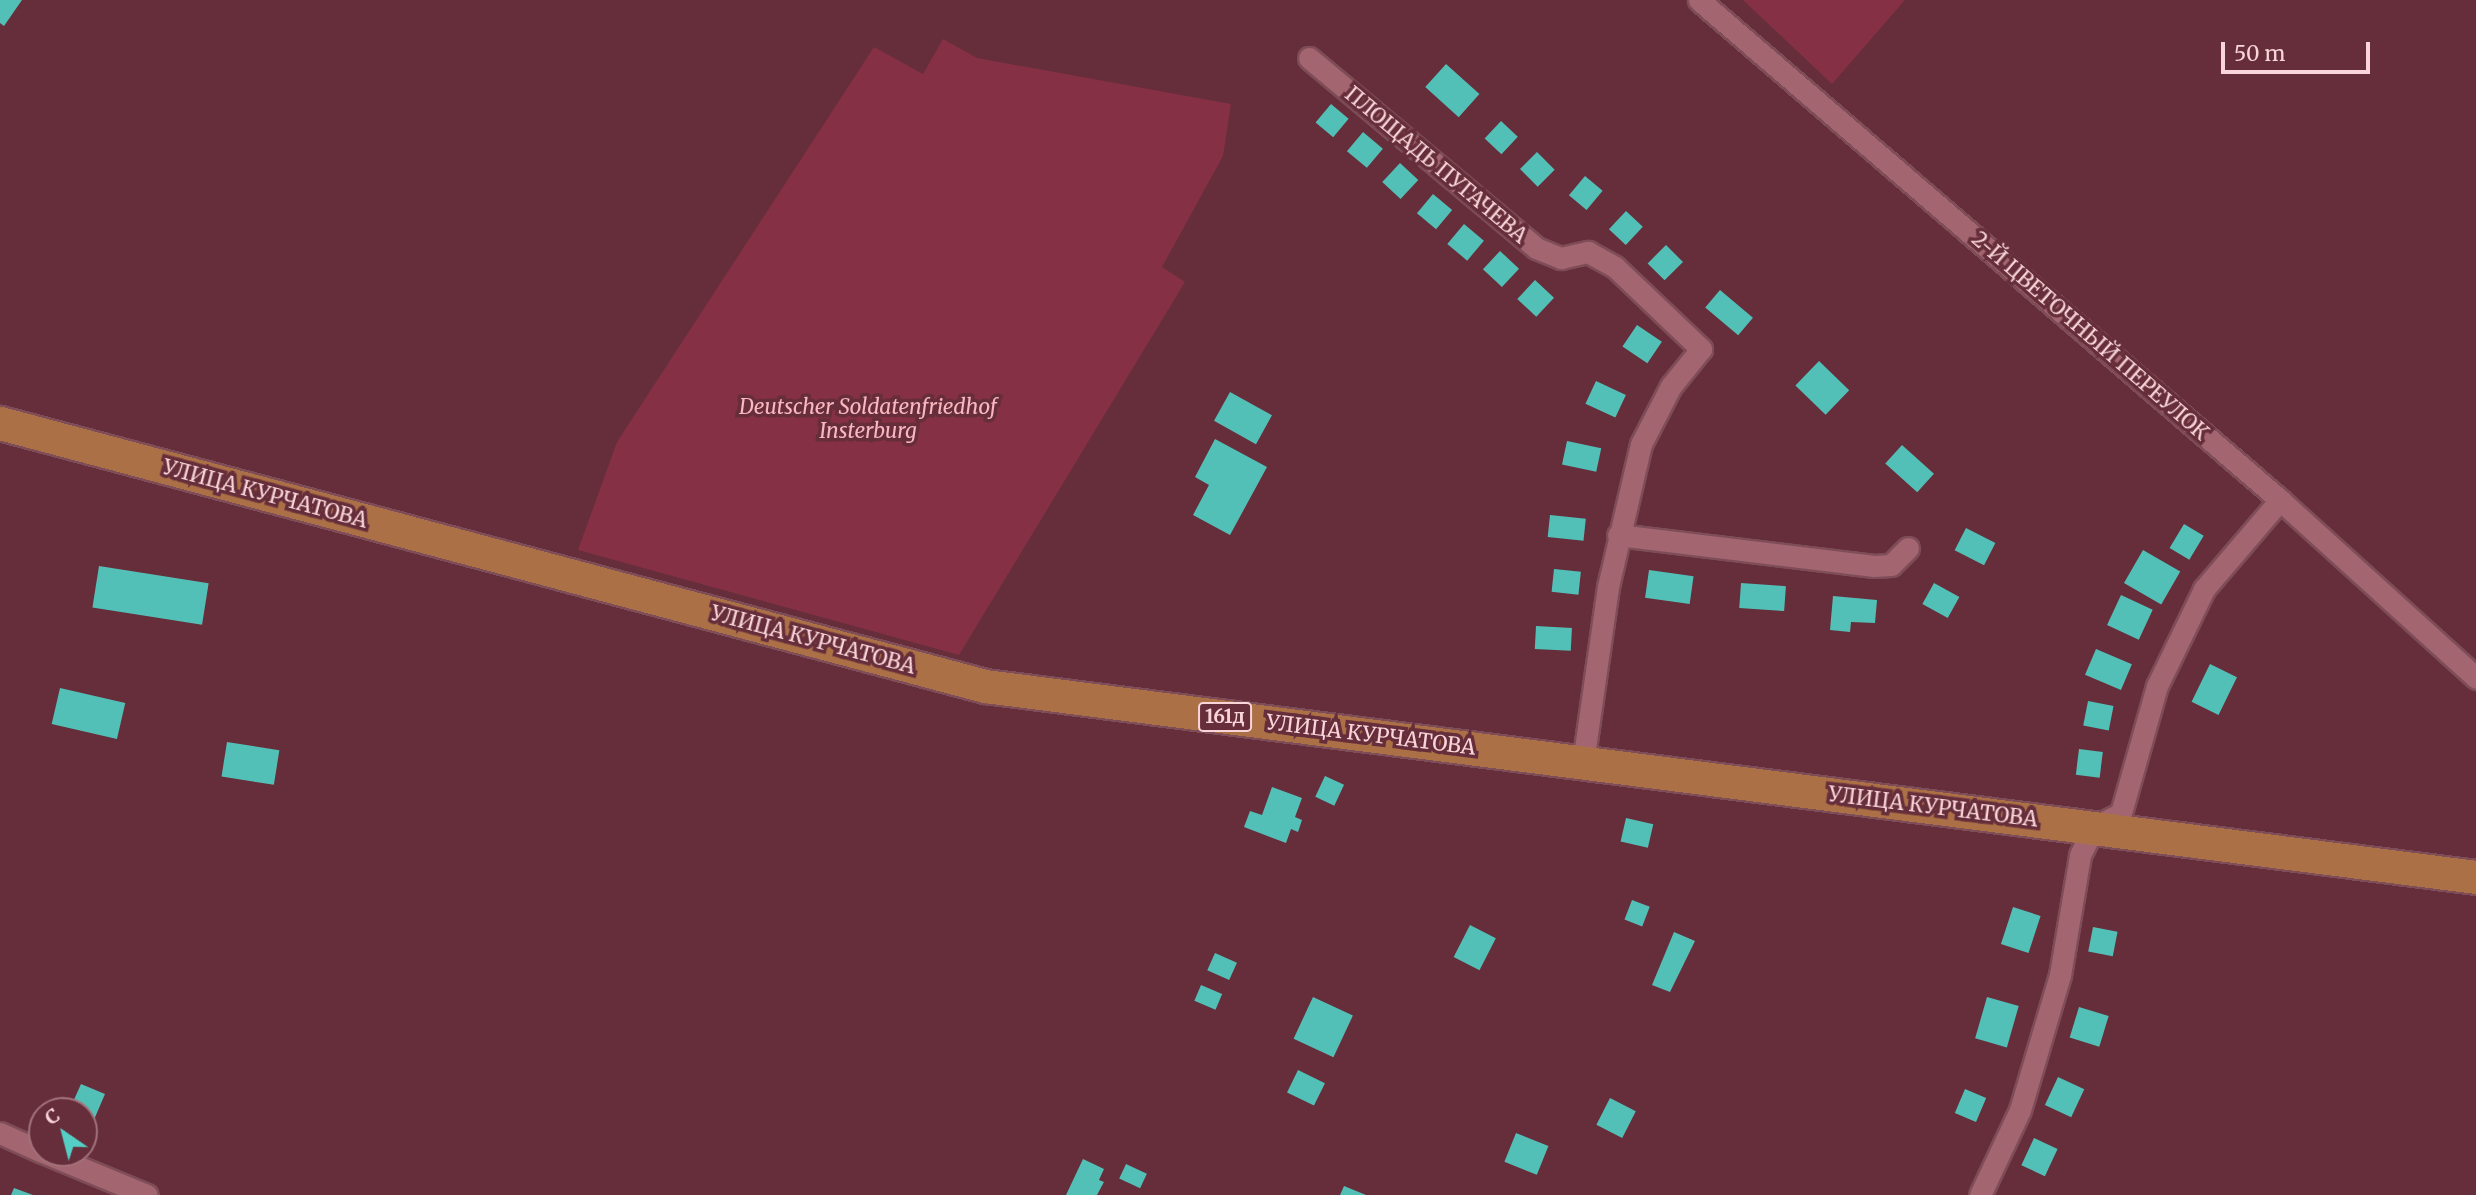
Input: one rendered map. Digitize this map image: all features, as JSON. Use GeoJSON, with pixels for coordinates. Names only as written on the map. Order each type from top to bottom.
{"type":"FeatureCollection","features":[{"type":"Feature","properties":{"kind":"main road","name":"УЛИЦА КУРЧАТОВА"},"geometry":{"type":"LineString","coordinates":[[0,423],[985,686],[2476,877]]}},
{"type":"Feature","properties":{"kind":"street","name":"2-Й ЦВЕТОЧНЫЙ ПЕРЕУЛОК"},"geometry":{"type":"LineString","coordinates":[[1699,0],[2280,500],[2476,678]]}},
{"type":"Feature","properties":{"kind":"street","name":"ПЛОЩАДЬ ПУГАЧЕВА"},"geometry":{"type":"LineString","coordinates":[[1308,58],[1536,248],[1561,258],[1588,252],[1615,267],[1701,349],[1671,386],[1641,444],[1618,535]]}},
{"type":"Feature","properties":{"kind":"street"},"geometry":{"type":"LineString","coordinates":[[1980,1195],[2020,1110],[2060,975],[2080,855],[2094,827],[2121,813],[2157,686],[2204,589],[2280,500]]}},
{"type":"Feature","properties":{"kind":"street"},"geometry":{"type":"LineString","coordinates":[[1583,762],[1618,535],[1874,566],[1891,565],[1908,548]]}},
{"type":"Feature","properties":{"kind":"street"},"geometry":{"type":"LineString","coordinates":[[0,1133],[28,1145]]}},
{"type":"Feature","properties":{"kind":"street"},"geometry":{"type":"LineString","coordinates":[[80,1167],[147,1195]]}},
{"type":"Feature","properties":{"kind":"green space"},"geometry":{"type":"Polygon","coordinates":[[[1743,0],[1905,0],[1832,84],[1743,0]]]}},
{"type":"Feature","properties":{"kind":"green space","name":"Deutscher Soldatenfriedhof Insterburg"},"geometry":{"type":"Polygon","coordinates":[[[943,39],[977,58],[1231,104],[1223,156],[1162,267],[1185,282],[959,655],[578,550],[617,442],[874,47],[923,74],[943,39]]]}},
{"type":"Feature","properties":{"kind":"building"},"geometry":{"type":"Polygon","coordinates":[[[0,0],[22,0],[4,26],[0,23],[0,0]]]}},
{"type":"Feature","properties":{"kind":"building"},"geometry":{"type":"Polygon","coordinates":[[[1446,64],[1479,94],[1459,117],[1425,87],[1446,64]]]}},
{"type":"Feature","properties":{"kind":"building"},"geometry":{"type":"Polygon","coordinates":[[[1331,104],[1349,119],[1333,137],[1316,122],[1331,104]]]}},
{"type":"Feature","properties":{"kind":"building"},"geometry":{"type":"Polygon","coordinates":[[[1501,121],[1518,137],[1501,154],[1485,139],[1501,121]]]}},
{"type":"Feature","properties":{"kind":"building"},"geometry":{"type":"Polygon","coordinates":[[[1363,132],[1383,149],[1367,168],[1347,151],[1363,132]]]}},
{"type":"Feature","properties":{"kind":"building"},"geometry":{"type":"Polygon","coordinates":[[[1537,152],[1555,170],[1538,187],[1520,169],[1537,152]]]}},
{"type":"Feature","properties":{"kind":"building"},"geometry":{"type":"Polygon","coordinates":[[[1400,163],[1418,180],[1401,199],[1382,182],[1400,163]]]}},
{"type":"Feature","properties":{"kind":"building"},"geometry":{"type":"Polygon","coordinates":[[[1585,176],[1603,191],[1587,210],[1569,195],[1585,176]]]}},
{"type":"Feature","properties":{"kind":"building"},"geometry":{"type":"Polygon","coordinates":[[[1433,194],[1452,210],[1436,229],[1417,213],[1433,194]]]}},
{"type":"Feature","properties":{"kind":"building"},"geometry":{"type":"Polygon","coordinates":[[[1626,211],[1643,227],[1626,245],[1609,229],[1626,211]]]}},
{"type":"Feature","properties":{"kind":"building"},"geometry":{"type":"Polygon","coordinates":[[[1464,224],[1484,241],[1467,261],[1447,244],[1464,224]]]}},
{"type":"Feature","properties":{"kind":"building"},"geometry":{"type":"Polygon","coordinates":[[[1666,245],[1683,262],[1665,280],[1648,263],[1666,245]]]}},
{"type":"Feature","properties":{"kind":"building"},"geometry":{"type":"Polygon","coordinates":[[[1500,251],[1519,269],[1502,287],[1483,269],[1500,251]]]}},
{"type":"Feature","properties":{"kind":"building"},"geometry":{"type":"Polygon","coordinates":[[[1535,280],[1554,298],[1536,317],[1517,299],[1535,280]]]}},
{"type":"Feature","properties":{"kind":"building"},"geometry":{"type":"Polygon","coordinates":[[[1720,290],[1753,318],[1738,335],[1705,308],[1720,290]]]}},
{"type":"Feature","properties":{"kind":"building"},"geometry":{"type":"Polygon","coordinates":[[[1637,325],[1662,342],[1647,363],[1622,347],[1637,325]]]}},
{"type":"Feature","properties":{"kind":"building"},"geometry":{"type":"Polygon","coordinates":[[[1819,361],[1849,390],[1826,415],[1795,385],[1819,361]]]}},
{"type":"Feature","properties":{"kind":"building"},"geometry":{"type":"Polygon","coordinates":[[[1596,381],[1626,395],[1615,418],[1585,404],[1596,381]]]}},
{"type":"Feature","properties":{"kind":"building"},"geometry":{"type":"Polygon","coordinates":[[[1230,392],[1272,415],[1256,444],[1214,421],[1230,392]]]}},
{"type":"Feature","properties":{"kind":"building"},"geometry":{"type":"Polygon","coordinates":[[[1215,439],[1267,467],[1230,535],[1193,515],[1209,485],[1195,477],[1215,439]]]}},
{"type":"Feature","properties":{"kind":"building"},"geometry":{"type":"Polygon","coordinates":[[[1567,441],[1601,448],[1596,472],[1562,464],[1567,441]]]}},
{"type":"Feature","properties":{"kind":"building"},"geometry":{"type":"Polygon","coordinates":[[[1902,445],[1934,474],[1917,492],[1885,464],[1902,445]]]}},
{"type":"Feature","properties":{"kind":"building"},"geometry":{"type":"Polygon","coordinates":[[[1550,515],[1586,519],[1584,541],[1548,537],[1550,515]]]}},
{"type":"Feature","properties":{"kind":"building"},"geometry":{"type":"Polygon","coordinates":[[[2184,524],[2204,536],[2189,560],[2170,548],[2184,524]]]}},
{"type":"Feature","properties":{"kind":"building"},"geometry":{"type":"Polygon","coordinates":[[[1966,528],[1995,543],[1984,565],[1955,550],[1966,528]]]}},
{"type":"Feature","properties":{"kind":"building"},"geometry":{"type":"Polygon","coordinates":[[[2143,550],[2180,572],[2161,604],[2124,583],[2143,550]]]}},
{"type":"Feature","properties":{"kind":"building"},"geometry":{"type":"Polygon","coordinates":[[[99,566],[209,583],[202,625],[92,607],[99,566]]]}},
{"type":"Feature","properties":{"kind":"building"},"geometry":{"type":"Polygon","coordinates":[[[1554,569],[1581,572],[1578,595],[1552,592],[1554,569]]]}},
{"type":"Feature","properties":{"kind":"building"},"geometry":{"type":"Polygon","coordinates":[[[1649,570],[1694,576],[1690,604],[1645,598],[1649,570]]]}},
{"type":"Feature","properties":{"kind":"building"},"geometry":{"type":"Polygon","coordinates":[[[1741,583],[1786,586],[1784,611],[1739,608],[1741,583]]]}},
{"type":"Feature","properties":{"kind":"building"},"geometry":{"type":"Polygon","coordinates":[[[1934,583],[1959,597],[1948,618],[1922,604],[1934,583]]]}},
{"type":"Feature","properties":{"kind":"building"},"geometry":{"type":"Polygon","coordinates":[[[2121,595],[2153,610],[2139,640],[2107,625],[2121,595]]]}},
{"type":"Feature","properties":{"kind":"building"},"geometry":{"type":"Polygon","coordinates":[[[1833,596],[1877,600],[1875,623],[1851,622],[1850,632],[1830,630],[1833,596]]]}},
{"type":"Feature","properties":{"kind":"building"},"geometry":{"type":"Polygon","coordinates":[[[1536,626],[1572,628],[1571,651],[1535,649],[1536,626]]]}},
{"type":"Feature","properties":{"kind":"building"},"geometry":{"type":"Polygon","coordinates":[[[2096,649],[2132,664],[2121,690],[2085,675],[2096,649]]]}},
{"type":"Feature","properties":{"kind":"building"},"geometry":{"type":"Polygon","coordinates":[[[2210,664],[2237,677],[2219,715],[2192,702],[2210,664]]]}},
{"type":"Feature","properties":{"kind":"building"},"geometry":{"type":"Polygon","coordinates":[[[60,688],[125,703],[117,739],[52,724],[60,688]]]}},
{"type":"Feature","properties":{"kind":"building"},"geometry":{"type":"Polygon","coordinates":[[[2088,701],[2114,706],[2109,731],[2083,726],[2088,701]]]}},
{"type":"Feature","properties":{"kind":"building"},"geometry":{"type":"Polygon","coordinates":[[[227,742],[279,750],[274,785],[222,777],[227,742]]]}},
{"type":"Feature","properties":{"kind":"building"},"geometry":{"type":"Polygon","coordinates":[[[2079,749],[2103,752],[2100,778],[2076,775],[2079,749]]]}},
{"type":"Feature","properties":{"kind":"building"},"geometry":{"type":"Polygon","coordinates":[[[1325,776],[1344,785],[1334,806],[1315,797],[1325,776]]]}},
{"type":"Feature","properties":{"kind":"building"},"geometry":{"type":"Polygon","coordinates":[[[1272,787],[1302,798],[1295,817],[1302,820],[1298,832],[1291,829],[1286,843],[1244,827],[1250,811],[1262,815],[1272,787]]]}},
{"type":"Feature","properties":{"kind":"building"},"geometry":{"type":"Polygon","coordinates":[[[1626,818],[1653,824],[1648,848],[1621,841],[1626,818]]]}},
{"type":"Feature","properties":{"kind":"building"},"geometry":{"type":"Polygon","coordinates":[[[1632,900],[1650,907],[1642,926],[1624,920],[1632,900]]]}},
{"type":"Feature","properties":{"kind":"building"},"geometry":{"type":"Polygon","coordinates":[[[2013,907],[2041,916],[2029,953],[2001,944],[2013,907]]]}},
{"type":"Feature","properties":{"kind":"building"},"geometry":{"type":"Polygon","coordinates":[[[1470,925],[1496,938],[1479,970],[1454,957],[1470,925]]]}},
{"type":"Feature","properties":{"kind":"building"},"geometry":{"type":"Polygon","coordinates":[[[2093,927],[2118,932],[2113,956],[2088,952],[2093,927]]]}},
{"type":"Feature","properties":{"kind":"building"},"geometry":{"type":"Polygon","coordinates":[[[1674,932],[1695,941],[1670,992],[1652,985],[1674,932]]]}},
{"type":"Feature","properties":{"kind":"building"},"geometry":{"type":"Polygon","coordinates":[[[1215,953],[1237,963],[1229,980],[1207,970],[1215,953]]]}},
{"type":"Feature","properties":{"kind":"building"},"geometry":{"type":"Polygon","coordinates":[[[1201,985],[1222,994],[1216,1010],[1194,1001],[1201,985]]]}},
{"type":"Feature","properties":{"kind":"building"},"geometry":{"type":"Polygon","coordinates":[[[1313,997],[1353,1016],[1333,1057],[1294,1039],[1313,997]]]}},
{"type":"Feature","properties":{"kind":"building"},"geometry":{"type":"Polygon","coordinates":[[[1987,997],[2019,1006],[2007,1047],[1975,1038],[1987,997]]]}},
{"type":"Feature","properties":{"kind":"building"},"geometry":{"type":"Polygon","coordinates":[[[2079,1007],[2109,1016],[2099,1047],[2070,1038],[2079,1007]]]}},
{"type":"Feature","properties":{"kind":"building"},"geometry":{"type":"Polygon","coordinates":[[[1298,1070],[1325,1083],[1314,1106],[1287,1092],[1298,1070]]]}},
{"type":"Feature","properties":{"kind":"building"},"geometry":{"type":"Polygon","coordinates":[[[2058,1077],[2084,1089],[2071,1117],[2045,1105],[2058,1077]]]}},
{"type":"Feature","properties":{"kind":"building"},"geometry":{"type":"Polygon","coordinates":[[[81,1084],[105,1094],[98,1110],[98,1097],[75,1097],[81,1084]]]}},
{"type":"Feature","properties":{"kind":"building"},"geometry":{"type":"Polygon","coordinates":[[[1965,1089],[1986,1098],[1976,1122],[1955,1113],[1965,1089]]]}},
{"type":"Feature","properties":{"kind":"building"},"geometry":{"type":"Polygon","coordinates":[[[1610,1098],[1636,1111],[1622,1138],[1596,1125],[1610,1098]]]}},
{"type":"Feature","properties":{"kind":"building"},"geometry":{"type":"Polygon","coordinates":[[[1516,1133],[1548,1146],[1537,1175],[1504,1162],[1516,1133]]]}},
{"type":"Feature","properties":{"kind":"building"},"geometry":{"type":"Polygon","coordinates":[[[2034,1138],[2058,1149],[2045,1176],[2021,1165],[2034,1138]]]}},
{"type":"Feature","properties":{"kind":"building"},"geometry":{"type":"Polygon","coordinates":[[[1083,1159],[1104,1169],[1099,1180],[1104,1182],[1097,1195],[1066,1195],[1083,1159]]]}},
{"type":"Feature","properties":{"kind":"building"},"geometry":{"type":"Polygon","coordinates":[[[1126,1164],[1147,1174],[1140,1188],[1119,1179],[1126,1164]]]}},
{"type":"Feature","properties":{"kind":"building"},"geometry":{"type":"Polygon","coordinates":[[[1344,1186],[1366,1195],[1340,1195],[1344,1186]]]}},
{"type":"Feature","properties":{"kind":"building"},"geometry":{"type":"Polygon","coordinates":[[[14,1188],[33,1195],[11,1195],[14,1188]]]}}]}
